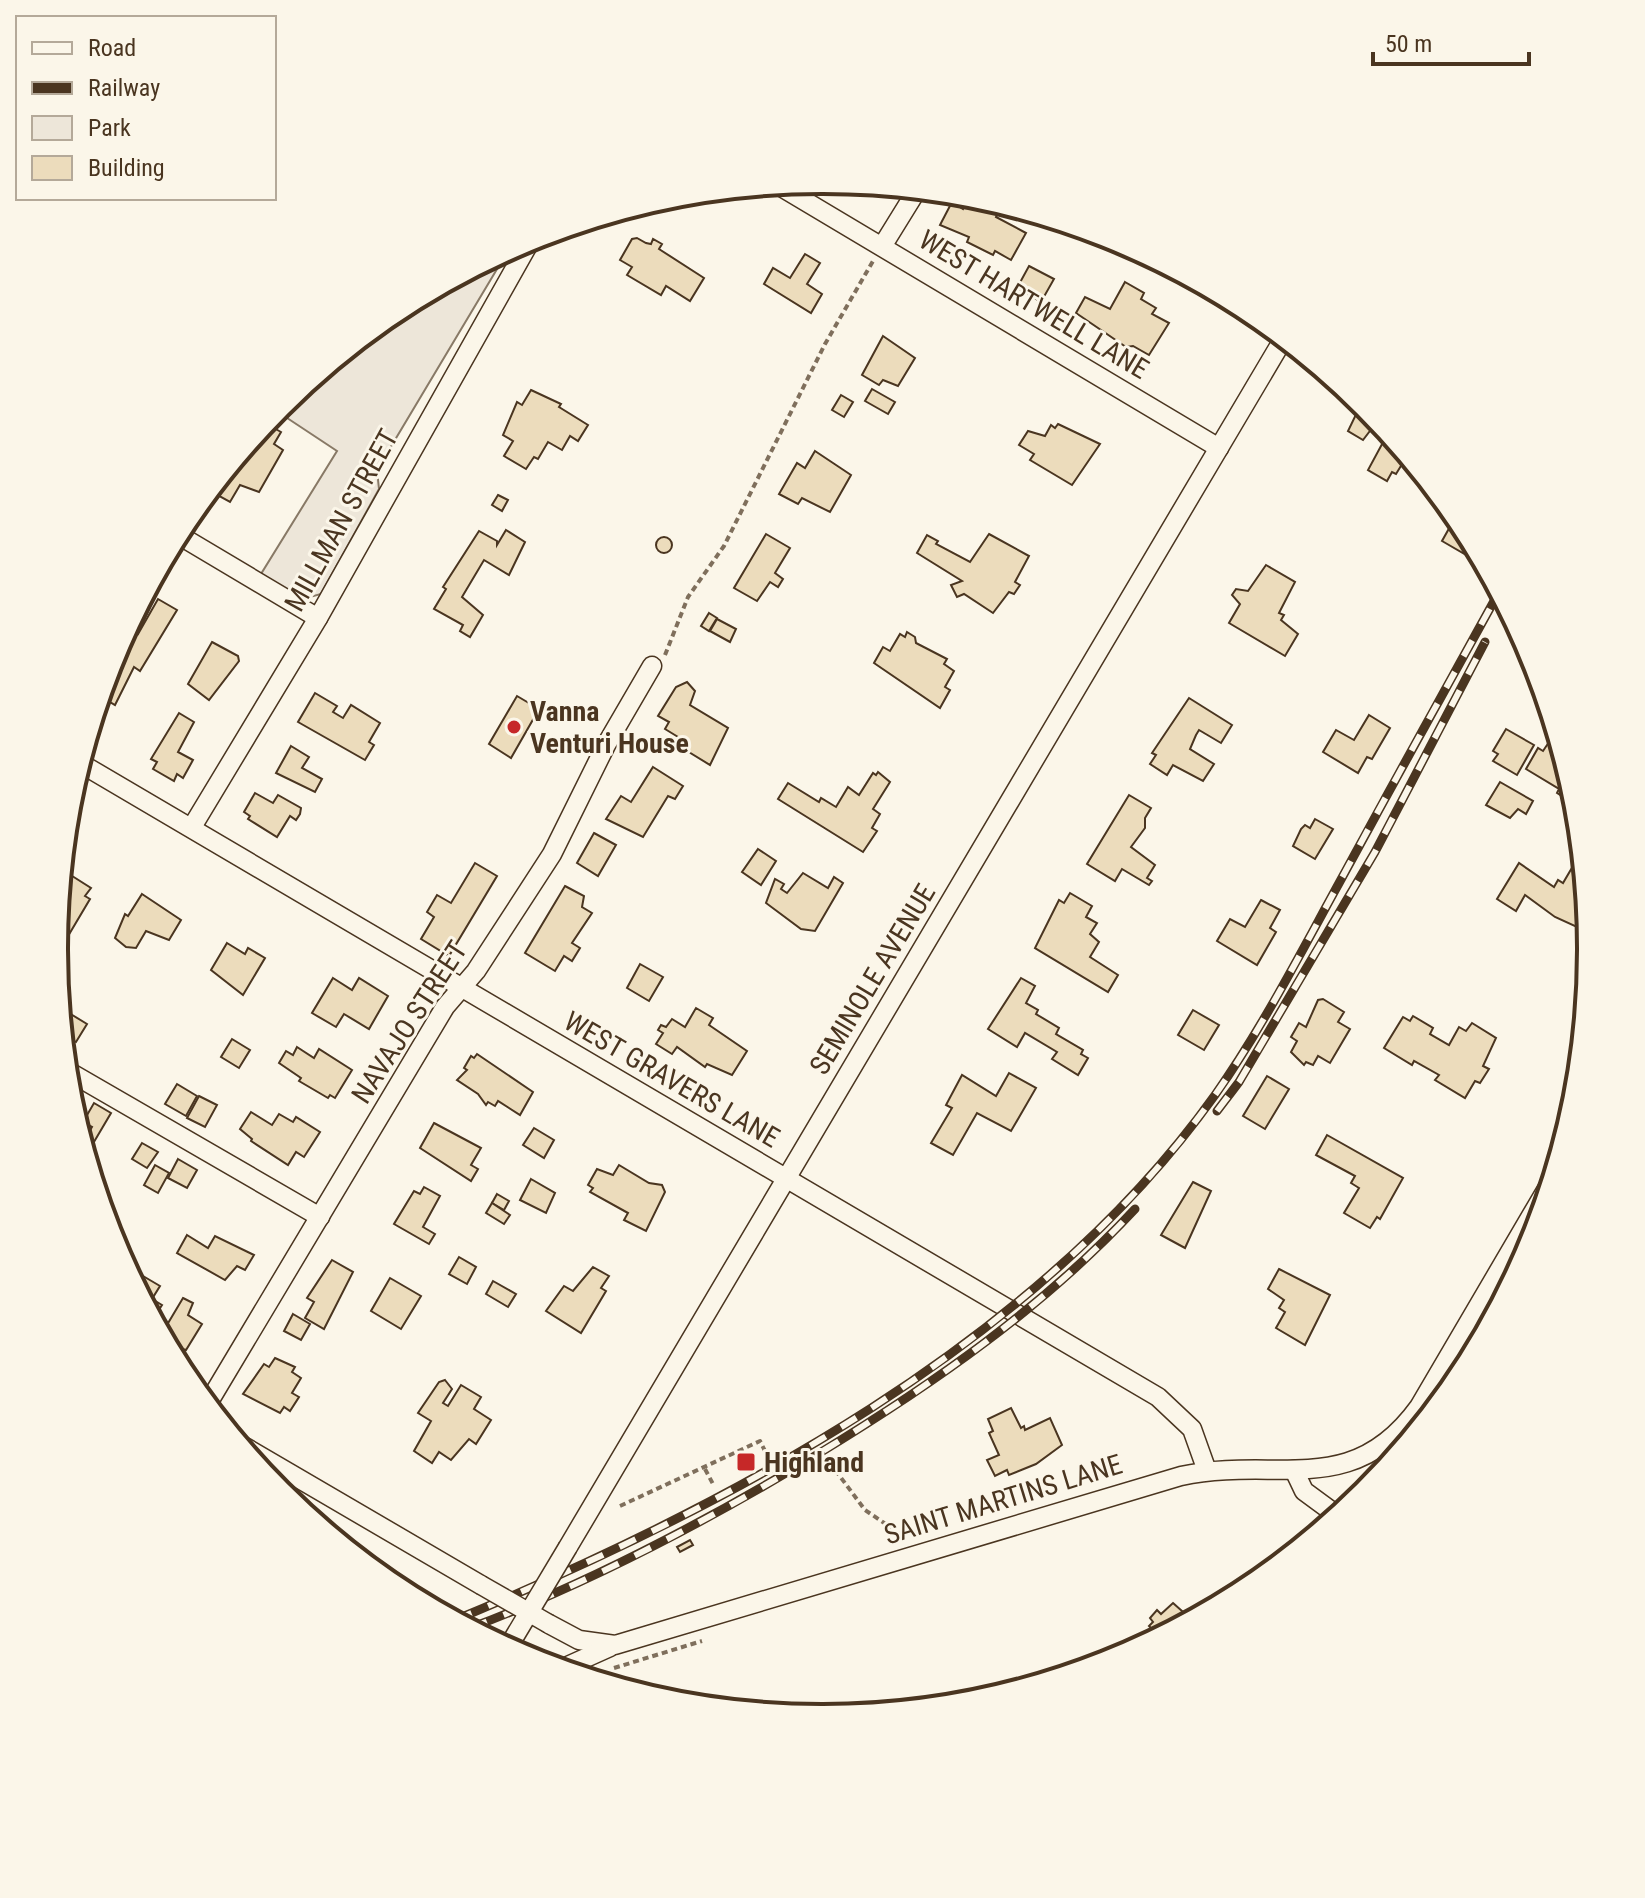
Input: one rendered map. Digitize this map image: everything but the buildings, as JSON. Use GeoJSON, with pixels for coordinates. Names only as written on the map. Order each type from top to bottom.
{"type":"FeatureCollection","features":[{"type":"Feature","properties":{"kind":"street","name":"WEST HARTWELL LANE"},"geometry":{"type":"LineString","coordinates":[[796,195],[1219,448]]}},
{"type":"Feature","properties":{"kind":"street"},"geometry":{"type":"LineString","coordinates":[[883,245],[911,200]]}},
{"type":"Feature","properties":{"kind":"street","name":"MILLMAN STREET"},"geometry":{"type":"LineString","coordinates":[[192,827],[318,618],[521,258]]}},
{"type":"Feature","properties":{"kind":"street","name":"SEMINOLE AVENUE"},"geometry":{"type":"LineString","coordinates":[[515,1637],[1278,347]]}},
{"type":"Feature","properties":{"kind":"street"},"geometry":{"type":"LineString","coordinates":[[188,541],[318,618]]}},
{"type":"Feature","properties":{"kind":"street","name":"NAVAJO STREET"},"geometry":{"type":"LineString","coordinates":[[214,1394],[461,987],[476,971],[552,854],[606,745],[652,666]]}},
{"type":"Feature","properties":{"kind":"street","name":"WEST GRAVERS LANE"},"geometry":{"type":"LineString","coordinates":[[90,769],[1158,1397],[1192,1429],[1207,1471]]}},
{"type":"Feature","properties":{"kind":"street"},"geometry":{"type":"LineString","coordinates":[[79,1078],[320,1217]]}},
{"type":"Feature","properties":{"kind":"street","name":"SAINT MARTINS LANE"},"geometry":{"type":"LineString","coordinates":[[1421,1407],[1522,1232]]}},
{"type":"Feature","properties":{"kind":"street","name":"SAINT MARTINS LANE"},"geometry":{"type":"LineString","coordinates":[[577,1662],[615,1645],[1207,1471],[1326,1470],[1347,1464],[1394,1441]]}},
{"type":"Feature","properties":{"kind":"street","name":"SAINT MARTINS LANE"},"geometry":{"type":"LineString","coordinates":[[269,1461],[579,1640],[615,1645]]}},
{"type":"Feature","properties":{"kind":"street"},"geometry":{"type":"LineString","coordinates":[[1294,1470],[1304,1491],[1328,1509]]}},
{"type":"Feature","properties":{"kind":"path"},"geometry":{"type":"LineString","coordinates":[[652,666],[671,647],[688,597],[724,546],[825,344],[883,245]]}},
{"type":"Feature","properties":{"kind":"path"},"geometry":{"type":"LineString","coordinates":[[620,1506],[760,1441],[766,1453]]}},
{"type":"Feature","properties":{"kind":"path"},"geometry":{"type":"LineString","coordinates":[[816,1464],[836,1471],[865,1510],[902,1535]]}},
{"type":"Feature","properties":{"kind":"path"},"geometry":{"type":"LineString","coordinates":[[705,1469],[713,1484]]}},
{"type":"Feature","properties":{"kind":"path"},"geometry":{"type":"LineString","coordinates":[[614,1668],[714,1638]]}},
{"type":"Feature","properties":{"kind":"green space"},"geometry":{"type":"Polygon","coordinates":[[[498,268],[377,470],[379,489],[321,594],[303,599],[261,574],[337,451],[287,418],[363,350],[445,296],[498,268]]]}},
{"type":"Feature","properties":{"kind":"railway"},"geometry":{"type":"LineString","coordinates":[[468,1614],[665,1525],[770,1469],[872,1408],[969,1340],[1060,1266],[1143,1184],[1232,1070],[1294,966],[1493,603]]}},
{"type":"Feature","properties":{"kind":"railway"},"geometry":{"type":"LineString","coordinates":[[1217,1111],[1239,1082],[1375,852],[1485,642]]}},
{"type":"Feature","properties":{"kind":"railway"},"geometry":{"type":"LineString","coordinates":[[483,1623],[560,1591],[648,1549],[734,1503],[861,1427],[945,1372],[1025,1311],[1100,1245],[1135,1209]]}},
{"type":"Feature","properties":{"kind":"place","name":"Vanna Venturi House"},"geometry":{"type":"Point","coordinates":[514,727]}},
{"type":"Feature","properties":{"kind":"place","name":"Highland"},"geometry":{"type":"Point","coordinates":[746,1462]}}]}
